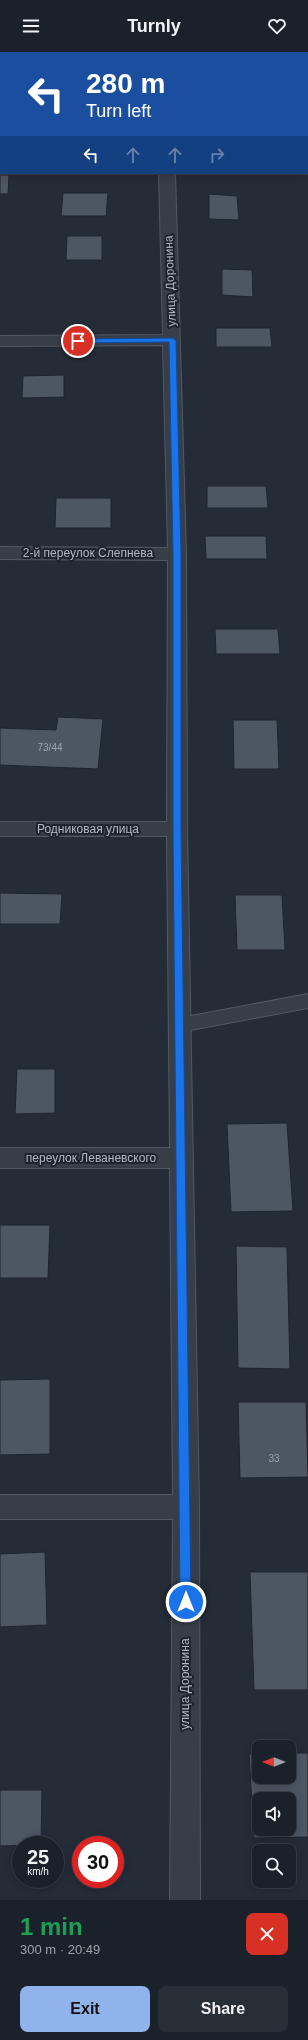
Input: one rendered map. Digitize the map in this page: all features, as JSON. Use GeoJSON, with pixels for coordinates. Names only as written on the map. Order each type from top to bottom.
{"type":"FeatureCollection","features":[{"type":"Feature","properties":{"kind":"street","name":"улица Доронина"},"geometry":{"type":"LineString","coordinates":[[167,174],[177,554],[177,829],[186,1507],[185,1900]]}},
{"type":"Feature","properties":{"kind":"street"},"geometry":{"type":"LineString","coordinates":[[0,341],[172,340]]}},
{"type":"Feature","properties":{"kind":"street","name":"2-й переулок Слепнева"},"geometry":{"type":"LineString","coordinates":[[0,553],[177,554]]}},
{"type":"Feature","properties":{"kind":"street","name":"Родниковая улица"},"geometry":{"type":"LineString","coordinates":[[0,829],[177,829]]}},
{"type":"Feature","properties":{"kind":"street","name":"переулок Леваневского"},"geometry":{"type":"LineString","coordinates":[[0,1158],[182,1158]]}},
{"type":"Feature","properties":{"kind":"street"},"geometry":{"type":"LineString","coordinates":[[0,1506],[186,1507]]}},
{"type":"Feature","properties":{"kind":"lane"},"geometry":{"type":"LineString","coordinates":[[180,1025],[308,1001]]}},
{"type":"Feature","properties":{"kind":"building"},"geometry":{"type":"Polygon","coordinates":[[[0,175],[9,175],[8,194],[0,194],[0,175]]]}},
{"type":"Feature","properties":{"kind":"building"},"geometry":{"type":"Polygon","coordinates":[[[63,193],[108,193],[106,216],[61,216],[63,193]]]}},
{"type":"Feature","properties":{"kind":"building"},"geometry":{"type":"Polygon","coordinates":[[[209,194],[237,196],[239,220],[209,219],[209,194]]]}},
{"type":"Feature","properties":{"kind":"building"},"geometry":{"type":"Polygon","coordinates":[[[67,236],[102,236],[102,260],[66,260],[67,236]]]}},
{"type":"Feature","properties":{"kind":"building"},"geometry":{"type":"Polygon","coordinates":[[[222,269],[252,270],[253,297],[222,295],[222,269]]]}},
{"type":"Feature","properties":{"kind":"building"},"geometry":{"type":"Polygon","coordinates":[[[216,328],[270,328],[272,347],[216,347],[216,328]]]}},
{"type":"Feature","properties":{"kind":"building"},"geometry":{"type":"Polygon","coordinates":[[[64,375],[64,397],[22,398],[23,376],[64,375]]]}},
{"type":"Feature","properties":{"kind":"building"},"geometry":{"type":"Polygon","coordinates":[[[207,486],[266,486],[268,508],[207,508],[207,486]]]}},
{"type":"Feature","properties":{"kind":"building"},"geometry":{"type":"Polygon","coordinates":[[[56,498],[111,498],[111,528],[55,528],[56,498]]]}},
{"type":"Feature","properties":{"kind":"building"},"geometry":{"type":"Polygon","coordinates":[[[205,536],[266,536],[267,559],[206,559],[205,536]]]}},
{"type":"Feature","properties":{"kind":"building"},"geometry":{"type":"Polygon","coordinates":[[[215,629],[278,629],[280,654],[216,654],[215,629]]]}},
{"type":"Feature","properties":{"kind":"building"},"geometry":{"type":"Polygon","coordinates":[[[58,717],[103,719],[98,769],[0,765],[0,728],[56,730],[58,717]]]}},
{"type":"Feature","properties":{"kind":"building"},"geometry":{"type":"Polygon","coordinates":[[[233,720],[277,720],[279,769],[234,769],[233,720]]]}},
{"type":"Feature","properties":{"kind":"building"},"geometry":{"type":"Polygon","coordinates":[[[0,893],[62,894],[60,924],[0,924],[0,893]]]}},
{"type":"Feature","properties":{"kind":"building"},"geometry":{"type":"Polygon","coordinates":[[[235,895],[282,895],[285,950],[237,950],[235,895]]]}},
{"type":"Feature","properties":{"kind":"building"},"geometry":{"type":"Polygon","coordinates":[[[17,1069],[55,1069],[55,1113],[15,1114],[17,1069]]]}},
{"type":"Feature","properties":{"kind":"building"},"geometry":{"type":"Polygon","coordinates":[[[287,1123],[293,1211],[231,1212],[227,1124],[287,1123]]]}},
{"type":"Feature","properties":{"kind":"building"},"geometry":{"type":"Polygon","coordinates":[[[0,1225],[50,1225],[48,1278],[0,1278],[0,1225]]]}},
{"type":"Feature","properties":{"kind":"building"},"geometry":{"type":"Polygon","coordinates":[[[236,1246],[287,1247],[290,1369],[238,1368],[236,1246]]]}},
{"type":"Feature","properties":{"kind":"building"},"geometry":{"type":"Polygon","coordinates":[[[50,1379],[50,1454],[0,1455],[0,1380],[50,1379]]]}},
{"type":"Feature","properties":{"kind":"building"},"geometry":{"type":"Polygon","coordinates":[[[238,1402],[306,1402],[308,1477],[240,1478],[238,1402]]]}},
{"type":"Feature","properties":{"kind":"building"},"geometry":{"type":"Polygon","coordinates":[[[45,1552],[47,1625],[0,1627],[0,1554],[45,1552]]]}},
{"type":"Feature","properties":{"kind":"building"},"geometry":{"type":"Polygon","coordinates":[[[250,1572],[308,1572],[308,1690],[254,1690],[250,1572]]]}},
{"type":"Feature","properties":{"kind":"building"},"geometry":{"type":"Polygon","coordinates":[[[296,1753],[308,1753],[308,1837],[254,1838],[254,1836],[296,1836],[296,1792],[252,1792],[252,1804],[249,1754],[252,1754],[252,1784],[296,1784],[296,1753]]]}},
{"type":"Feature","properties":{"kind":"building"},"geometry":{"type":"Polygon","coordinates":[[[0,1790],[42,1790],[41,1836],[12,1836],[12,1846],[0,1846],[0,1790]]]}},
{"type":"Feature","properties":{"kind":"route"},"geometry":{"type":"LineString","coordinates":[[78,341],[172,340],[177,554],[177,829],[186,1602]]}}]}
